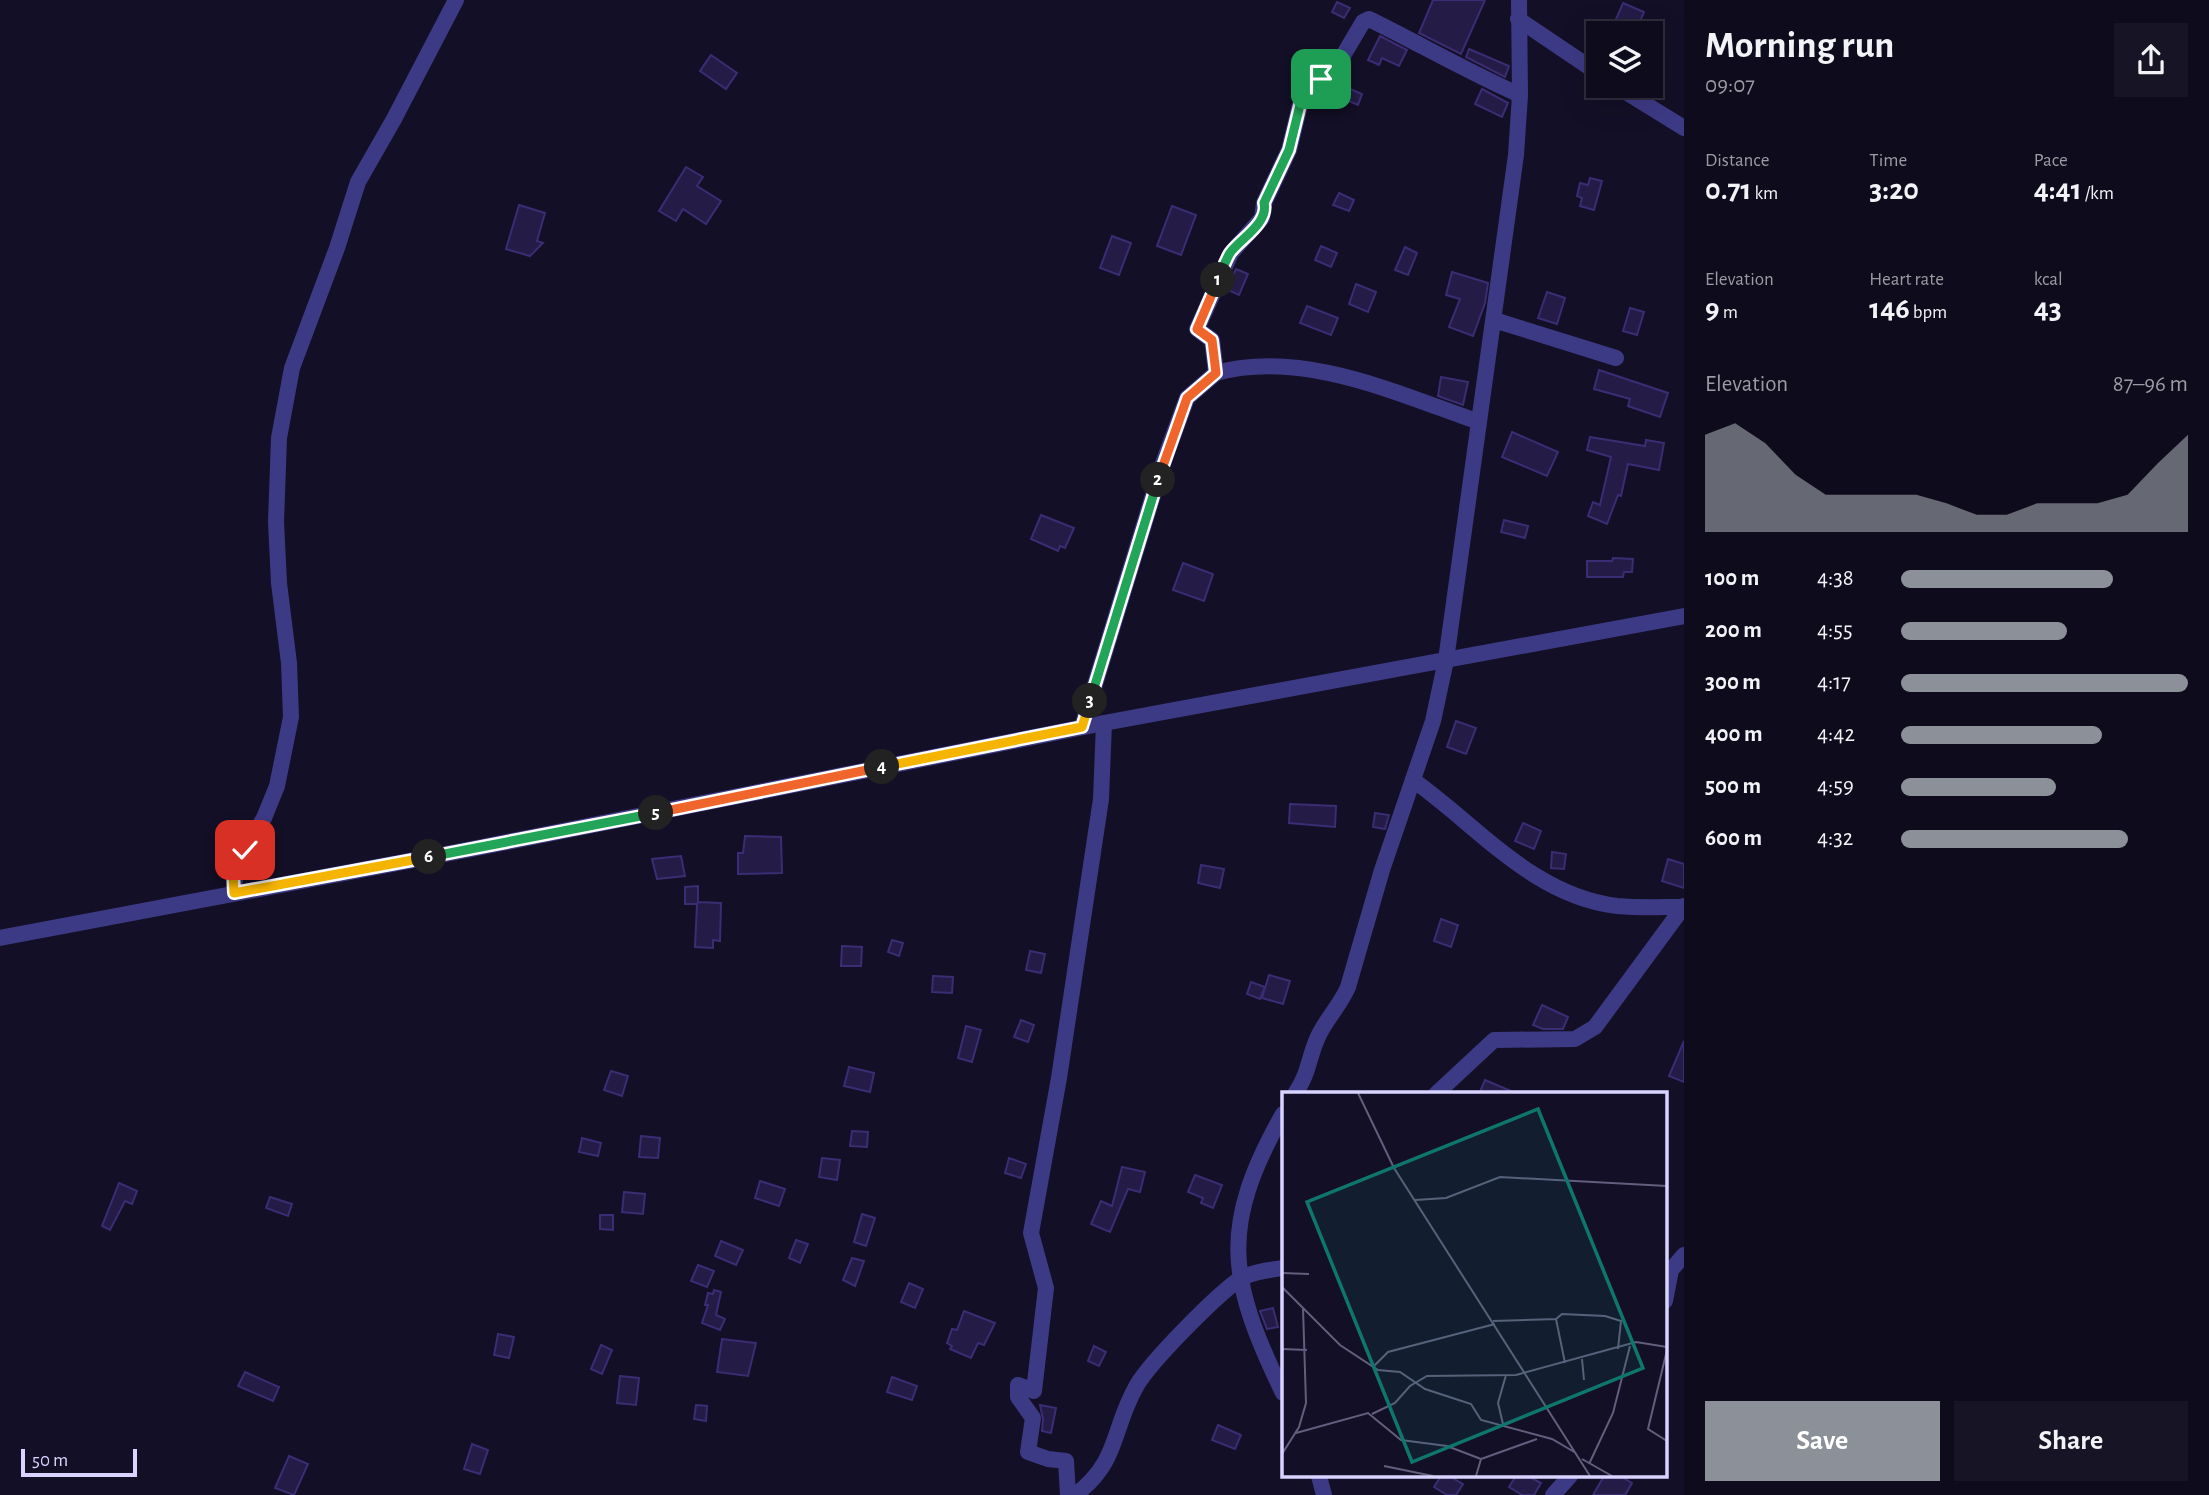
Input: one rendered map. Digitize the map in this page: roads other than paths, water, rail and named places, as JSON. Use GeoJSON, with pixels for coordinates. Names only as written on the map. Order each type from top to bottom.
{"type":"FeatureCollection","features":[{"type":"Feature","properties":{"kind":"street"},"geometry":{"type":"LineString","coordinates":[[234,893],[236,863],[264,818],[277,786],[291,717],[289,663],[279,583],[276,522],[279,438],[292,368],[337,248],[358,182],[414,84],[456,0]]}},
{"type":"Feature","properties":{"kind":"street"},"geometry":{"type":"LineString","coordinates":[[1296,1092],[1308,1072],[1317,1039],[1342,1002],[1348,987],[1433,721],[1446,660],[1517,155],[1520,95],[1519,0]]}},
{"type":"Feature","properties":{"kind":"street"},"geometry":{"type":"LineString","coordinates":[[1216,373],[1212,340],[1197,329],[1206,305],[1231,253],[1262,218],[1264,203],[1289,150],[1300,105],[1341,59],[1363,22],[1369,19],[1451,59],[1474,75],[1520,95]]}},
{"type":"Feature","properties":{"kind":"street"},"geometry":{"type":"LineString","coordinates":[[1518,19],[1586,65]]}},
{"type":"Feature","properties":{"kind":"street"},"geometry":{"type":"LineString","coordinates":[[1635,98],[1684,128]]}},
{"type":"Feature","properties":{"kind":"street"},"geometry":{"type":"LineString","coordinates":[[1494,320],[1616,358]]}},
{"type":"Feature","properties":{"kind":"street"},"geometry":{"type":"LineString","coordinates":[[1082,727],[1162,466],[1187,398],[1216,373],[1240,366],[1318,372],[1367,383],[1479,422]]}},
{"type":"Feature","properties":{"kind":"street"},"geometry":{"type":"LineString","coordinates":[[0,938],[486,847],[1082,727],[1684,616]]}},
{"type":"Feature","properties":{"kind":"street"},"geometry":{"type":"LineString","coordinates":[[1068,1495],[1066,1461],[1048,1459],[1028,1452],[1033,1418],[1018,1396],[1018,1385],[1034,1391],[1046,1288],[1031,1233],[1101,799],[1104,723]]}},
{"type":"Feature","properties":{"kind":"street"},"geometry":{"type":"LineString","coordinates":[[1413,780],[1448,805],[1531,874],[1550,886],[1617,906],[1683,907]]}},
{"type":"Feature","properties":{"kind":"street"},"geometry":{"type":"LineString","coordinates":[[1438,1092],[1494,1040],[1575,1040],[1595,1027],[1683,907]]}},
{"type":"Feature","properties":{"kind":"street"},"geometry":{"type":"LineString","coordinates":[[1282,1116],[1259,1163],[1239,1218],[1238,1280],[1256,1338],[1282,1391]]}},
{"type":"Feature","properties":{"kind":"street"},"geometry":{"type":"LineString","coordinates":[[1666,1295],[1671,1270],[1684,1255]]}},
{"type":"Feature","properties":{"kind":"street"},"geometry":{"type":"LineString","coordinates":[[1075,1495],[1102,1470],[1113,1446],[1119,1422],[1137,1384],[1155,1362],[1238,1280],[1282,1268]]}},
{"type":"Feature","properties":{"kind":"street"},"geometry":{"type":"LineString","coordinates":[[1320,1478],[1324,1495]]}},
{"type":"Feature","properties":{"kind":"street"},"geometry":{"type":"LineString","coordinates":[[1553,1495],[1568,1478]]}}]}
